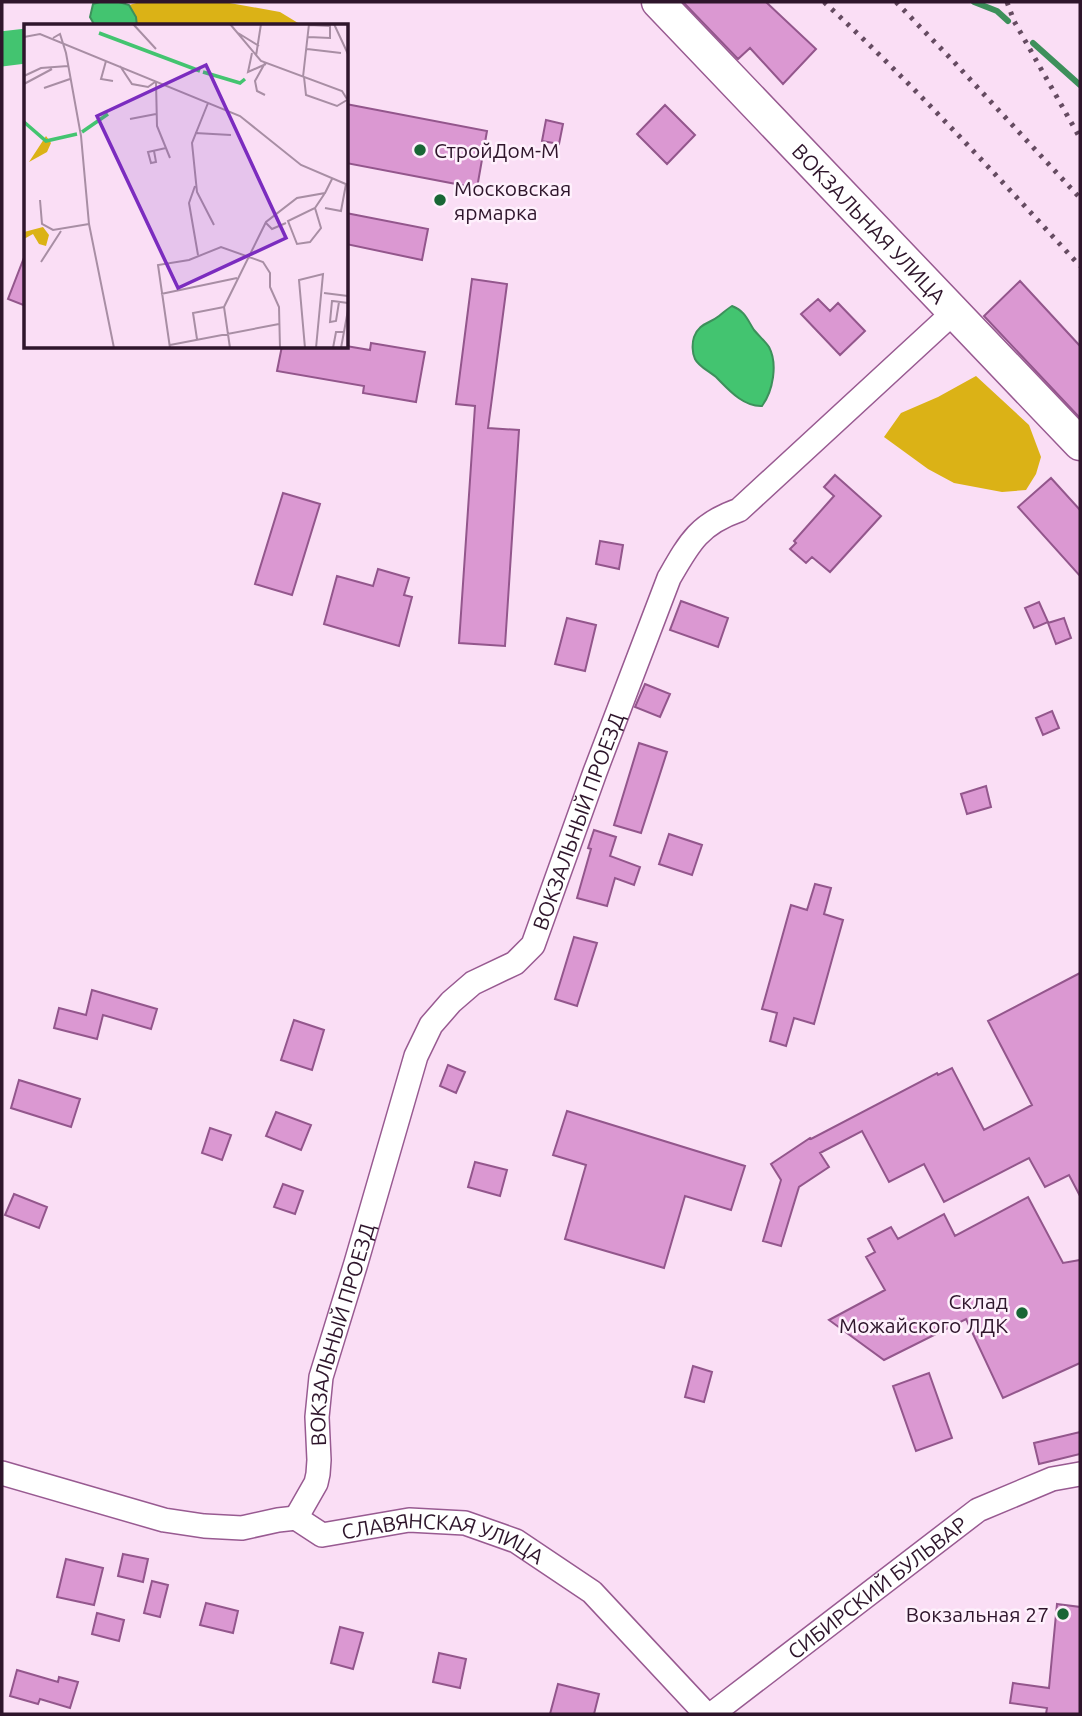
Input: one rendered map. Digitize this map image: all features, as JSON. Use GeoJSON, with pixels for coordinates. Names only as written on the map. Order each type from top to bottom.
{"type":"FeatureCollection","features":[{"type":"Feature","properties":{"kind":"main road","name":"ВОКЗАЛЬНАЯ УЛИЦА"},"geometry":{"type":"LineString","coordinates":[[658,2],[1080,444]]}},
{"type":"Feature","properties":{"kind":"street","name":"ВОКЗАЛЬНЫЙ ПРОЕЗД"},"geometry":{"type":"LineString","coordinates":[[296,1518],[316,1483],[318,1474],[317,1417],[321,1377],[416,1056],[431,1025],[450,1002],[473,983],[515,963],[533,945],[595,772],[669,578],[682,554],[705,527],[721,516],[740,510],[955,311]]}},
{"type":"Feature","properties":{"kind":"street"},"geometry":{"type":"LineString","coordinates":[[2,1473],[164,1520],[190,1524],[242,1528],[296,1518]]}},
{"type":"Feature","properties":{"kind":"street","name":"СИБИРСКИЙ БУЛЬВАР"},"geometry":{"type":"LineString","coordinates":[[712,1714],[978,1510],[1052,1479],[1080,1474]]}},
{"type":"Feature","properties":{"kind":"street","name":"СЛАВЯНСКАЯ УЛИЦА"},"geometry":{"type":"LineString","coordinates":[[296,1518],[322,1535],[410,1520],[466,1523],[516,1541],[593,1592],[706,1714]]}},
{"type":"Feature","properties":{"kind":"shaded area"},"geometry":{"type":"Polygon","coordinates":[[[119,2],[129,5],[137,24],[94,24],[90,17],[93,4],[119,2]]]}},
{"type":"Feature","properties":{"kind":"shaded area"},"geometry":{"type":"Polygon","coordinates":[[[140,2],[224,2],[280,12],[300,24],[137,24],[129,5],[140,2]]]}},
{"type":"Feature","properties":{"kind":"shaded area"},"geometry":{"type":"Polygon","coordinates":[[[732,306],[745,316],[772,354],[773,377],[762,406],[748,404],[736,396],[694,357],[693,342],[699,329],[732,306]]]}},
{"type":"Feature","properties":{"kind":"shaded area"},"geometry":{"type":"Polygon","coordinates":[[[976,376],[1029,425],[1041,457],[1036,474],[1026,490],[1002,492],[954,483],[928,469],[884,437],[901,413],[976,376]]]}},
{"type":"Feature","properties":{"kind":"building"},"geometry":{"type":"Polygon","coordinates":[[[683,2],[766,2],[816,49],[783,84],[750,48],[738,59],[683,2]]]}},
{"type":"Feature","properties":{"kind":"building"},"geometry":{"type":"Polygon","coordinates":[[[348,104],[487,131],[477,188],[348,163],[348,104]]]}},
{"type":"Feature","properties":{"kind":"building"},"geometry":{"type":"Polygon","coordinates":[[[665,105],[695,135],[667,164],[637,134],[665,105]]]}},
{"type":"Feature","properties":{"kind":"building"},"geometry":{"type":"Polygon","coordinates":[[[546,120],[563,124],[559,144],[542,141],[546,120]]]}},
{"type":"Feature","properties":{"kind":"building"},"geometry":{"type":"Polygon","coordinates":[[[348,213],[428,229],[422,260],[348,244],[348,213]]]}},
{"type":"Feature","properties":{"kind":"building"},"geometry":{"type":"Polygon","coordinates":[[[24,258],[24,305],[8,299],[24,258]]]}},
{"type":"Feature","properties":{"kind":"building"},"geometry":{"type":"Polygon","coordinates":[[[472,279],[507,284],[488,428],[519,430],[505,646],[459,643],[475,406],[456,404],[472,279]]]}},
{"type":"Feature","properties":{"kind":"building"},"geometry":{"type":"Polygon","coordinates":[[[1020,281],[1080,346],[1080,418],[984,316],[1020,281]]]}},
{"type":"Feature","properties":{"kind":"building"},"geometry":{"type":"Polygon","coordinates":[[[818,299],[830,311],[838,303],[865,331],[840,355],[801,314],[818,299]]]}},
{"type":"Feature","properties":{"kind":"building"},"geometry":{"type":"Polygon","coordinates":[[[371,343],[425,352],[416,402],[363,393],[364,386],[277,371],[282,348],[348,346],[370,350],[371,343]]]}},
{"type":"Feature","properties":{"kind":"building"},"geometry":{"type":"Polygon","coordinates":[[[835,475],[881,516],[830,572],[812,557],[806,563],[790,549],[834,496],[824,487],[835,475]]]}},
{"type":"Feature","properties":{"kind":"building"},"geometry":{"type":"Polygon","coordinates":[[[1051,478],[1080,510],[1080,576],[1018,507],[1051,478]]]}},
{"type":"Feature","properties":{"kind":"building"},"geometry":{"type":"Polygon","coordinates":[[[283,493],[320,504],[292,595],[255,584],[283,493]]]}},
{"type":"Feature","properties":{"kind":"building"},"geometry":{"type":"Polygon","coordinates":[[[600,541],[623,545],[619,569],[596,564],[600,541]]]}},
{"type":"Feature","properties":{"kind":"building"},"geometry":{"type":"Polygon","coordinates":[[[378,569],[409,578],[404,595],[412,597],[399,646],[324,624],[337,576],[373,586],[378,569]]]}},
{"type":"Feature","properties":{"kind":"building"},"geometry":{"type":"Polygon","coordinates":[[[681,601],[728,618],[718,647],[670,630],[681,601]]]}},
{"type":"Feature","properties":{"kind":"building"},"geometry":{"type":"Polygon","coordinates":[[[1039,602],[1048,622],[1034,628],[1025,608],[1039,602]]]}},
{"type":"Feature","properties":{"kind":"building"},"geometry":{"type":"Polygon","coordinates":[[[567,618],[596,625],[585,671],[555,664],[567,618]]]}},
{"type":"Feature","properties":{"kind":"building"},"geometry":{"type":"Polygon","coordinates":[[[1064,618],[1071,638],[1056,644],[1048,623],[1064,618]]]}},
{"type":"Feature","properties":{"kind":"building"},"geometry":{"type":"Polygon","coordinates":[[[645,684],[670,694],[660,717],[635,707],[645,684]]]}},
{"type":"Feature","properties":{"kind":"building"},"geometry":{"type":"Polygon","coordinates":[[[1052,711],[1059,728],[1043,735],[1036,718],[1052,711]]]}},
{"type":"Feature","properties":{"kind":"building"},"geometry":{"type":"Polygon","coordinates":[[[639,743],[667,752],[641,833],[614,825],[639,743]]]}},
{"type":"Feature","properties":{"kind":"building"},"geometry":{"type":"Polygon","coordinates":[[[986,786],[991,807],[967,814],[961,794],[986,786]]]}},
{"type":"Feature","properties":{"kind":"building"},"geometry":{"type":"Polygon","coordinates":[[[594,830],[616,837],[610,856],[640,867],[634,885],[615,878],[607,906],[577,898],[594,830]]]}},
{"type":"Feature","properties":{"kind":"building"},"geometry":{"type":"Polygon","coordinates":[[[669,834],[702,845],[692,875],[659,864],[669,834]]]}},
{"type":"Feature","properties":{"kind":"building"},"geometry":{"type":"Polygon","coordinates":[[[815,884],[831,888],[824,914],[843,920],[814,1024],[794,1018],[786,1046],[770,1041],[777,1013],[762,1009],[791,905],[807,910],[815,884]]]}},
{"type":"Feature","properties":{"kind":"building"},"geometry":{"type":"Polygon","coordinates":[[[574,937],[597,943],[577,1006],[555,999],[574,937]]]}},
{"type":"Feature","properties":{"kind":"building"},"geometry":{"type":"Polygon","coordinates":[[[1080,973],[1080,1196],[1069,1175],[1045,1187],[1029,1158],[944,1202],[924,1164],[889,1182],[862,1131],[820,1153],[829,1167],[799,1187],[781,1246],[763,1241],[781,1180],[771,1164],[810,1138],[937,1073],[938,1075],[952,1068],[984,1130],[1032,1105],[988,1021],[1080,973]]]}},
{"type":"Feature","properties":{"kind":"building"},"geometry":{"type":"Polygon","coordinates":[[[92,990],[157,1009],[151,1029],[103,1015],[97,1039],[54,1028],[59,1008],[86,1015],[92,990]]]}},
{"type":"Feature","properties":{"kind":"building"},"geometry":{"type":"Polygon","coordinates":[[[294,1020],[324,1030],[312,1070],[281,1060],[294,1020]]]}},
{"type":"Feature","properties":{"kind":"building"},"geometry":{"type":"Polygon","coordinates":[[[448,1065],[465,1072],[456,1093],[440,1086],[448,1065]]]}},
{"type":"Feature","properties":{"kind":"building"},"geometry":{"type":"Polygon","coordinates":[[[19,1080],[80,1099],[71,1127],[11,1108],[19,1080]]]}},
{"type":"Feature","properties":{"kind":"building"},"geometry":{"type":"Polygon","coordinates":[[[567,1111],[745,1166],[731,1210],[685,1196],[664,1268],[565,1239],[586,1165],[553,1155],[567,1111]]]}},
{"type":"Feature","properties":{"kind":"building"},"geometry":{"type":"Polygon","coordinates":[[[276,1112],[311,1125],[301,1150],[266,1136],[276,1112]]]}},
{"type":"Feature","properties":{"kind":"building"},"geometry":{"type":"Polygon","coordinates":[[[210,1128],[231,1135],[222,1160],[202,1153],[210,1128]]]}},
{"type":"Feature","properties":{"kind":"building"},"geometry":{"type":"Polygon","coordinates":[[[475,1162],[507,1170],[500,1196],[468,1187],[475,1162]]]}},
{"type":"Feature","properties":{"kind":"building"},"geometry":{"type":"Polygon","coordinates":[[[283,1184],[303,1191],[295,1214],[274,1207],[283,1184]]]}},
{"type":"Feature","properties":{"kind":"building"},"geometry":{"type":"Polygon","coordinates":[[[14,1194],[47,1207],[39,1228],[5,1215],[14,1194]]]}},
{"type":"Feature","properties":{"kind":"building","name":"Склад Можайского ЛДК"},"geometry":{"type":"Polygon","coordinates":[[[1028,1197],[1063,1263],[1080,1260],[1080,1363],[1003,1398],[966,1319],[884,1360],[829,1320],[885,1290],[866,1257],[875,1252],[868,1239],[891,1227],[898,1239],[944,1214],[955,1236],[1028,1197]]]}},
{"type":"Feature","properties":{"kind":"building"},"geometry":{"type":"Polygon","coordinates":[[[693,1366],[712,1372],[704,1402],[685,1397],[693,1366]]]}},
{"type":"Feature","properties":{"kind":"building"},"geometry":{"type":"Polygon","coordinates":[[[929,1373],[952,1438],[916,1451],[893,1386],[929,1373]]]}},
{"type":"Feature","properties":{"kind":"building"},"geometry":{"type":"Polygon","coordinates":[[[1080,1432],[1080,1454],[1039,1464],[1034,1443],[1080,1432]]]}},
{"type":"Feature","properties":{"kind":"building"},"geometry":{"type":"Polygon","coordinates":[[[123,1554],[148,1559],[143,1582],[118,1576],[123,1554]]]}},
{"type":"Feature","properties":{"kind":"building"},"geometry":{"type":"Polygon","coordinates":[[[66,1559],[103,1568],[94,1605],[57,1597],[66,1559]]]}},
{"type":"Feature","properties":{"kind":"building"},"geometry":{"type":"Polygon","coordinates":[[[152,1581],[168,1585],[160,1617],[144,1613],[152,1581]]]}},
{"type":"Feature","properties":{"kind":"building"},"geometry":{"type":"Polygon","coordinates":[[[206,1603],[238,1611],[233,1633],[200,1625],[206,1603]]]}},
{"type":"Feature","properties":{"kind":"building"},"geometry":{"type":"Polygon","coordinates":[[[1057,1604],[1080,1607],[1080,1714],[1046,1714],[1047,1708],[1010,1703],[1013,1683],[1049,1688],[1057,1604]]]}},
{"type":"Feature","properties":{"kind":"building"},"geometry":{"type":"Polygon","coordinates":[[[97,1613],[124,1620],[119,1641],[92,1634],[97,1613]]]}},
{"type":"Feature","properties":{"kind":"building"},"geometry":{"type":"Polygon","coordinates":[[[340,1627],[363,1633],[353,1669],[331,1663],[340,1627]]]}},
{"type":"Feature","properties":{"kind":"building"},"geometry":{"type":"Polygon","coordinates":[[[439,1653],[466,1659],[460,1688],[433,1682],[439,1653]]]}},
{"type":"Feature","properties":{"kind":"building"},"geometry":{"type":"Polygon","coordinates":[[[17,1670],[58,1682],[59,1677],[78,1682],[70,1708],[40,1699],[38,1704],[10,1696],[17,1670]]]}},
{"type":"Feature","properties":{"kind":"building"},"geometry":{"type":"Polygon","coordinates":[[[558,1684],[599,1694],[594,1714],[550,1714],[558,1684]]]}},
{"type":"Feature","properties":{"kind":"waterway"},"geometry":{"type":"LineString","coordinates":[[974,2],[997,11],[1008,21]]}},
{"type":"Feature","properties":{"kind":"waterway"},"geometry":{"type":"LineString","coordinates":[[1033,43],[1080,85]]}},
{"type":"Feature","properties":{"kind":"waterway"},"geometry":{"type":"LineString","coordinates":[[2,49],[24,46]]}},
{"type":"Feature","properties":{"kind":"railway"},"geometry":{"type":"LineString","coordinates":[[824,2],[923,98],[1080,266]]}},
{"type":"Feature","properties":{"kind":"railway"},"geometry":{"type":"LineString","coordinates":[[896,2],[1080,198]]}},
{"type":"Feature","properties":{"kind":"railway"},"geometry":{"type":"LineString","coordinates":[[1007,2],[1014,21],[1080,138]]}},
{"type":"Feature","properties":{"kind":"place","name":"СтройДом-М"},"geometry":{"type":"Point","coordinates":[420,150]}},
{"type":"Feature","properties":{"kind":"place","name":"Московская ярмарка"},"geometry":{"type":"Point","coordinates":[440,200]}},
{"type":"Feature","properties":{"kind":"place","name":"Склад Можайского ЛДК"},"geometry":{"type":"Point","coordinates":[1022,1313]}},
{"type":"Feature","properties":{"kind":"place","name":"Вокзальная 27"},"geometry":{"type":"Point","coordinates":[1063,1614]}}]}
